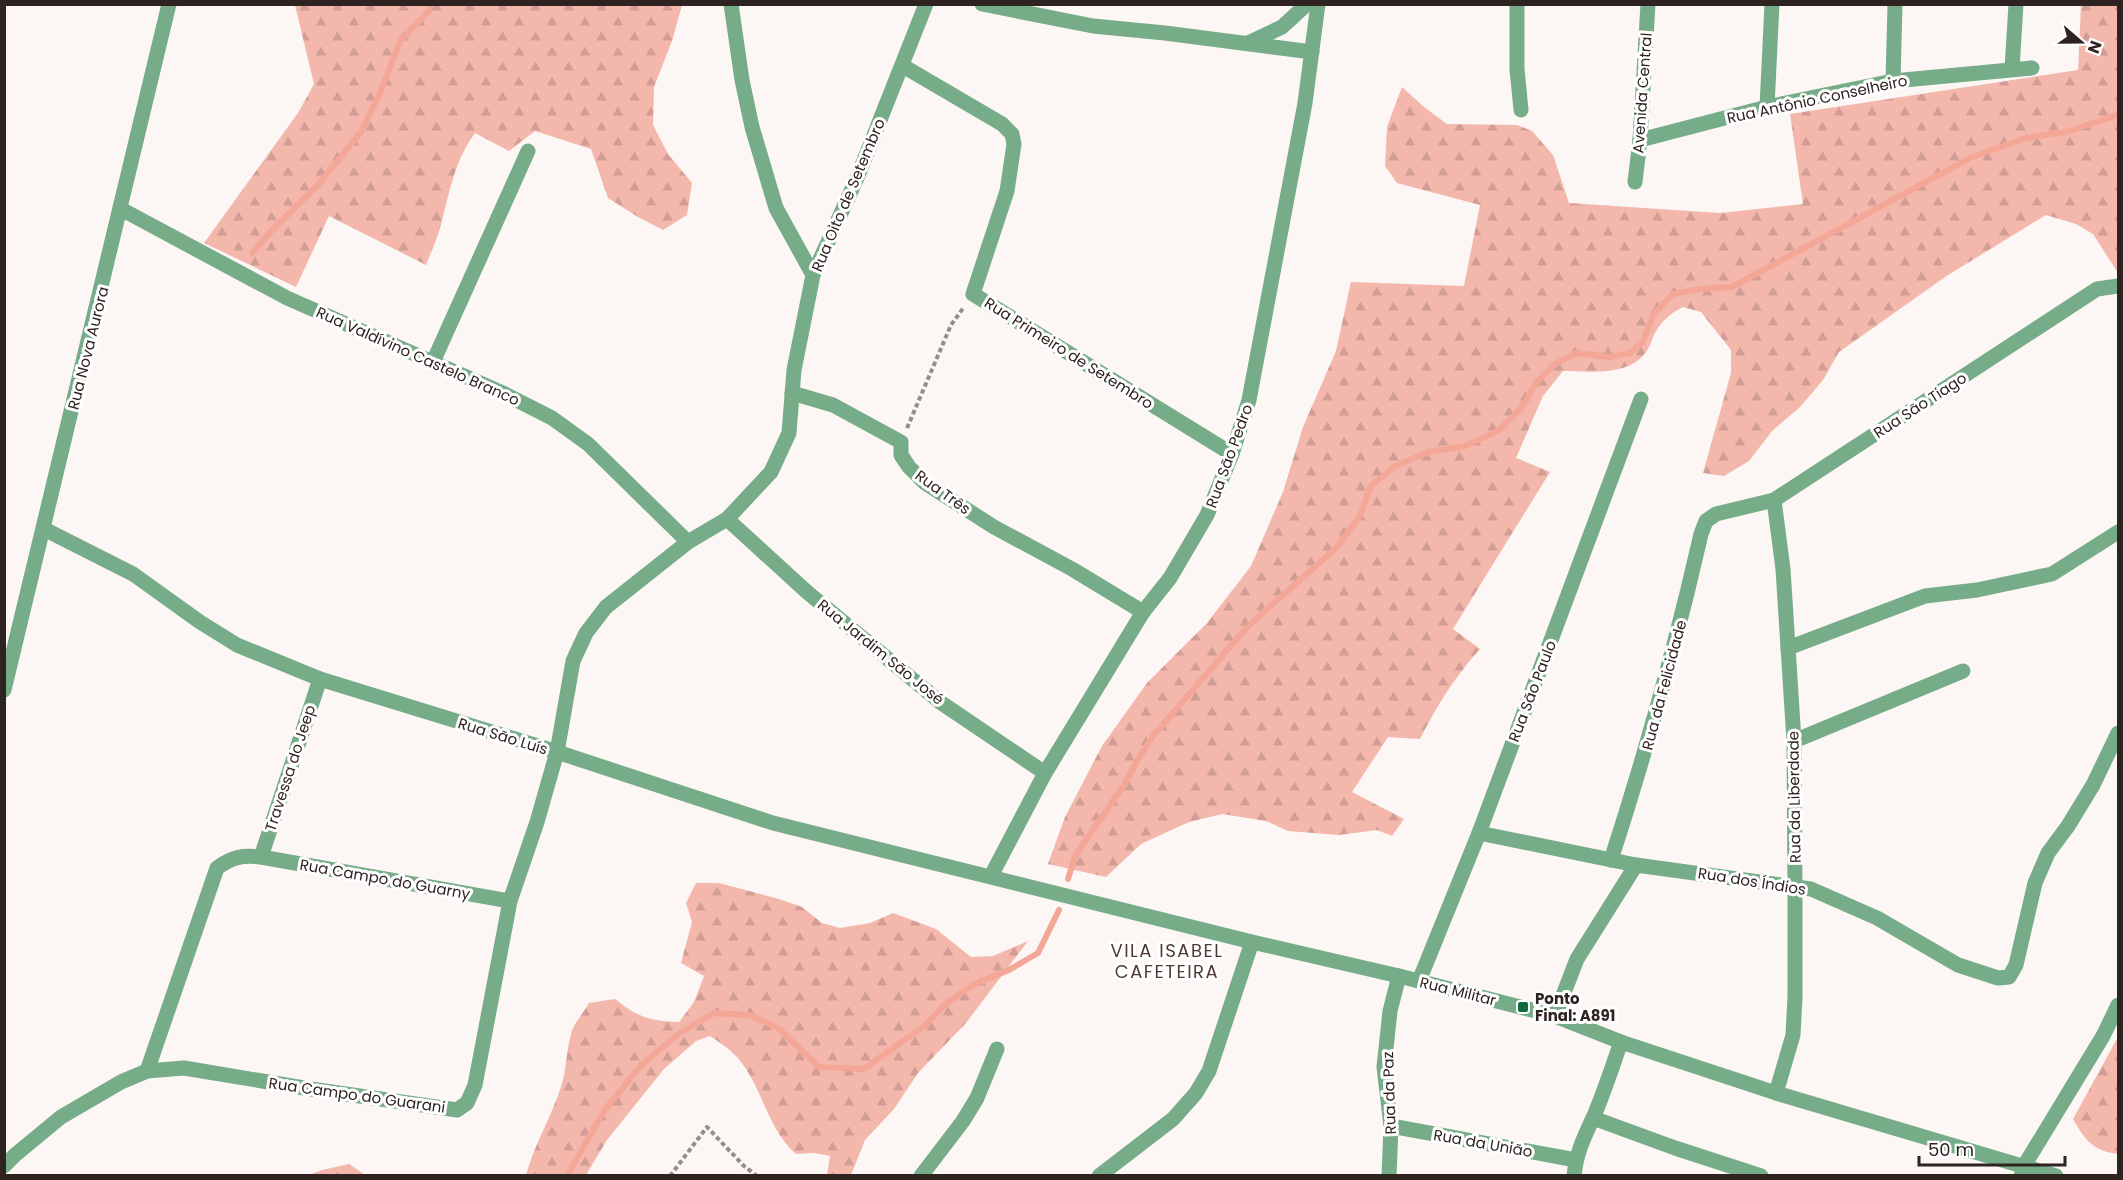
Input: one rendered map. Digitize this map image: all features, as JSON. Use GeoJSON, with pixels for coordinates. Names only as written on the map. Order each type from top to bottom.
{"type":"FeatureCollection","features":[{"type":"Feature","properties":{"kind":"street","name":"Rua Nova Aurora"},"geometry":{"type":"LineString","coordinates":[[4,690],[169,4]]}},
{"type":"Feature","properties":{"kind":"street"},"geometry":{"type":"LineString","coordinates":[[731,4],[742,80],[752,127],[776,208],[813,275]]}},
{"type":"Feature","properties":{"kind":"street","name":"Rua Oito de Setembro"},"geometry":{"type":"LineString","coordinates":[[510,902],[537,822],[557,752],[573,661],[586,633],[606,607],[688,542],[727,519],[771,472],[789,433],[794,370],[813,275],[857,178],[926,4]]}},
{"type":"Feature","properties":{"kind":"street"},"geometry":{"type":"LineString","coordinates":[[982,4],[1093,26],[1312,52]]}},
{"type":"Feature","properties":{"kind":"street"},"geometry":{"type":"LineString","coordinates":[[1248,43],[1282,27],[1307,4]]}},
{"type":"Feature","properties":{"kind":"street","name":"Rua São Pedro"},"geometry":{"type":"LineString","coordinates":[[991,876],[1045,772],[1143,612],[1170,578],[1207,515],[1232,454],[1249,400],[1305,103],[1318,4]]}},
{"type":"Feature","properties":{"kind":"street"},"geometry":{"type":"LineString","coordinates":[[1517,4],[1517,69],[1521,110]]}},
{"type":"Feature","properties":{"kind":"street","name":"Avenida Central"},"geometry":{"type":"LineString","coordinates":[[1635,182],[1640,140],[1648,4]]}},
{"type":"Feature","properties":{"kind":"street"},"geometry":{"type":"LineString","coordinates":[[1767,107],[1772,4]]}},
{"type":"Feature","properties":{"kind":"street"},"geometry":{"type":"LineString","coordinates":[[1893,81],[1895,4]]}},
{"type":"Feature","properties":{"kind":"street"},"geometry":{"type":"LineString","coordinates":[[2012,69],[2016,4]]}},
{"type":"Feature","properties":{"kind":"street"},"geometry":{"type":"LineString","coordinates":[[1294,18],[1304,17],[1316,25]]}},
{"type":"Feature","properties":{"kind":"street","name":"Rua Primeiro de Setembro"},"geometry":{"type":"LineString","coordinates":[[903,66],[1002,124],[1012,134],[1014,144],[1007,191],[973,294],[1232,454]]}},
{"type":"Feature","properties":{"kind":"street","name":"Rua Antônio Conselheiro"},"geometry":{"type":"LineString","coordinates":[[1640,140],[1767,107],[1893,81],[2032,68]]}},
{"type":"Feature","properties":{"kind":"street"},"geometry":{"type":"LineString","coordinates":[[433,362],[528,151]]}},
{"type":"Feature","properties":{"kind":"street","name":"Rua Valdívino Castelo Branco"},"geometry":{"type":"LineString","coordinates":[[121,209],[287,298],[503,393],[552,418],[588,444],[688,542]]}},
{"type":"Feature","properties":{"kind":"street","name":"Rua São Tiago"},"geometry":{"type":"LineString","coordinates":[[1716,514],[1774,500],[2097,289],[2118,286]]}},
{"type":"Feature","properties":{"kind":"street"},"geometry":{"type":"LineString","coordinates":[[792,393],[833,405],[901,442]]}},
{"type":"Feature","properties":{"kind":"street","name":"Rua São Paulo"},"geometry":{"type":"LineString","coordinates":[[1419,981],[1479,833],[1641,399]]}},
{"type":"Feature","properties":{"kind":"street","name":"Rua Três"},"geometry":{"type":"LineString","coordinates":[[901,442],[901,454],[925,483],[994,527],[1072,569],[1143,612]]}},
{"type":"Feature","properties":{"kind":"street","name":"Rua da Liberdade"},"geometry":{"type":"LineString","coordinates":[[1774,500],[1783,569],[1794,741],[1796,886],[1793,1035],[1776,1093]]}},
{"type":"Feature","properties":{"kind":"street","name":"Rua da Felicidade"},"geometry":{"type":"LineString","coordinates":[[1611,860],[1638,779],[1682,619],[1701,534],[1706,521],[1716,514]]}},
{"type":"Feature","properties":{"kind":"street","name":"Rua Jardim São José"},"geometry":{"type":"LineString","coordinates":[[727,519],[807,592],[940,702],[1045,772]]}},
{"type":"Feature","properties":{"kind":"street","name":"Rua São Luís"},"geometry":{"type":"LineString","coordinates":[[44,529],[133,574],[200,622],[237,645],[320,679],[557,752],[773,824],[991,876]]}},
{"type":"Feature","properties":{"kind":"street"},"geometry":{"type":"LineString","coordinates":[[1788,648],[1925,596],[1977,590],[2052,574],[2100,546],[2118,532]]}},
{"type":"Feature","properties":{"kind":"street"},"geometry":{"type":"LineString","coordinates":[[1794,741],[1964,672]]}},
{"type":"Feature","properties":{"kind":"street","name":"Travessa do Jeep"},"geometry":{"type":"LineString","coordinates":[[261,857],[320,679]]}},
{"type":"Feature","properties":{"kind":"street","name":"Rua dos Índios"},"geometry":{"type":"LineString","coordinates":[[1479,833],[1636,865],[1811,889],[1877,918],[1958,965],[1998,978],[2009,977],[2016,965],[2035,883],[2048,853],[2093,785],[2118,733]]}},
{"type":"Feature","properties":{"kind":"street","name":"Rua Campo do Guarny"},"geometry":{"type":"LineString","coordinates":[[147,1071],[217,868],[228,860],[242,855],[261,857],[510,902]]}},
{"type":"Feature","properties":{"kind":"street"},"geometry":{"type":"LineString","coordinates":[[1556,1016],[1576,959],[1636,865]]}},
{"type":"Feature","properties":{"kind":"street","name":"Rua Militar"},"geometry":{"type":"LineString","coordinates":[[991,876],[1556,1016],[1621,1042],[1776,1093],[2023,1171],[2056,1176]]}},
{"type":"Feature","properties":{"kind":"street","name":"Rua Campo do Guarani"},"geometry":{"type":"LineString","coordinates":[[147,1071],[184,1068],[304,1088],[457,1110],[462,1108],[467,1103],[475,1085],[510,902]]}},
{"type":"Feature","properties":{"kind":"street"},"geometry":{"type":"LineString","coordinates":[[1099,1176],[1173,1119],[1196,1093],[1209,1071],[1252,942]]}},
{"type":"Feature","properties":{"kind":"street","name":"Rua da Paz"},"geometry":{"type":"LineString","coordinates":[[1389,1176],[1391,1126],[1384,1067],[1390,1011],[1399,976]]}},
{"type":"Feature","properties":{"kind":"street"},"geometry":{"type":"LineString","coordinates":[[2023,1171],[2103,1036],[2118,1005]]}},
{"type":"Feature","properties":{"kind":"street"},"geometry":{"type":"LineString","coordinates":[[1574,1176],[1576,1160],[1585,1132],[1593,1118],[1621,1042]]}},
{"type":"Feature","properties":{"kind":"street"},"geometry":{"type":"LineString","coordinates":[[921,1176],[963,1121],[977,1098],[997,1048]]}},
{"type":"Feature","properties":{"kind":"street"},"geometry":{"type":"LineString","coordinates":[[4,1166],[61,1117],[121,1082],[147,1071]]}},
{"type":"Feature","properties":{"kind":"street"},"geometry":{"type":"LineString","coordinates":[[1593,1118],[1761,1176]]}},
{"type":"Feature","properties":{"kind":"street","name":"Rua da União"},"geometry":{"type":"LineString","coordinates":[[1391,1126],[1576,1160]]}},
{"type":"Feature","properties":{"kind":"path"},"geometry":{"type":"LineString","coordinates":[[901,442],[951,325],[973,294]]}},
{"type":"Feature","properties":{"kind":"path"},"geometry":{"type":"LineString","coordinates":[[670,1176],[707,1127],[744,1166],[757,1176]]}},
{"type":"Feature","properties":{"kind":"green space"},"geometry":{"type":"Polygon","coordinates":[[[295,5],[682,5],[672,41],[654,87],[653,125],[668,154],[692,183],[687,215],[663,230],[608,198],[591,149],[535,131],[509,151],[475,133],[462,154],[426,265],[329,216],[296,287],[204,243],[298,113],[314,84],[295,5]]]}},
{"type":"Feature","properties":{"kind":"green space"},"geometry":{"type":"Polygon","coordinates":[[[2081,5],[2118,5],[2118,273],[2093,234],[2076,224],[2046,215],[1948,275],[1839,352],[1823,380],[1800,407],[1772,431],[1749,461],[1724,476],[1703,473],[1731,373],[1731,350],[1701,312],[1683,307],[1671,314],[1655,333],[1646,352],[1629,366],[1596,372],[1563,371],[1543,396],[1516,458],[1550,472],[1453,629],[1480,649],[1447,692],[1420,739],[1388,737],[1352,792],[1404,819],[1392,836],[1377,830],[1339,835],[1288,831],[1266,821],[1222,814],[1189,822],[1141,844],[1106,877],[1048,864],[1065,817],[1102,746],[1147,683],[1207,623],[1251,566],[1283,492],[1303,427],[1336,351],[1351,282],[1464,286],[1480,205],[1397,183],[1385,166],[1387,127],[1402,87],[1447,124],[1517,125],[1532,131],[1553,155],[1569,203],[1720,213],[1803,204],[1790,114],[2078,70],[2081,5]]]}},
{"type":"Feature","properties":{"kind":"green space"},"geometry":{"type":"Polygon","coordinates":[[[696,883],[719,883],[779,899],[802,907],[822,923],[840,928],[870,923],[893,913],[936,929],[971,957],[993,956],[1028,941],[966,1023],[918,1073],[894,1109],[865,1140],[851,1175],[827,1175],[830,1156],[814,1153],[796,1154],[786,1144],[771,1120],[746,1068],[731,1051],[710,1036],[696,1041],[664,1069],[607,1140],[586,1175],[526,1175],[560,1090],[572,1031],[589,1003],[615,999],[644,1017],[679,1022],[694,1002],[704,976],[681,963],[692,922],[686,903],[696,883]]]}},
{"type":"Feature","properties":{"kind":"green space"},"geometry":{"type":"Polygon","coordinates":[[[2118,1037],[2118,1154],[2096,1147],[2082,1133],[2073,1119],[2118,1037]]]}},
{"type":"Feature","properties":{"kind":"green space"},"geometry":{"type":"Polygon","coordinates":[[[349,1164],[365,1175],[309,1175],[322,1170],[349,1164]]]}},
{"type":"Feature","properties":{"kind":"waterway"},"geometry":{"type":"LineString","coordinates":[[252,253],[317,186],[361,132],[381,91],[400,41],[429,11],[430,4]]}},
{"type":"Feature","properties":{"kind":"waterway"},"geometry":{"type":"LineString","coordinates":[[1068,879],[1075,856],[1124,785],[1153,736],[1248,626],[1336,548],[1360,516],[1371,486],[1395,466],[1429,452],[1465,446],[1498,431],[1522,407],[1536,383],[1555,364],[1577,353],[1610,357],[1630,353],[1643,341],[1654,313],[1673,294],[1732,287],[1972,157],[2026,138],[2066,132],[2118,115]]}},
{"type":"Feature","properties":{"kind":"waterway"},"geometry":{"type":"LineString","coordinates":[[567,1176],[604,1111],[643,1063],[680,1033],[714,1013],[749,1015],[778,1028],[819,1067],[864,1069],[923,1027],[947,1003],[973,985],[1009,970],[1038,953],[1059,910]]}},
{"type":"Feature","properties":{"kind":"place","name":"Ponto Final: A891"},"geometry":{"type":"Point","coordinates":[1523,1007]}},
{"type":"Feature","properties":{"kind":"district","name":"VILA ISABEL CAFETEIRA"},"geometry":{"type":"Point","coordinates":[1167,960]}}]}
